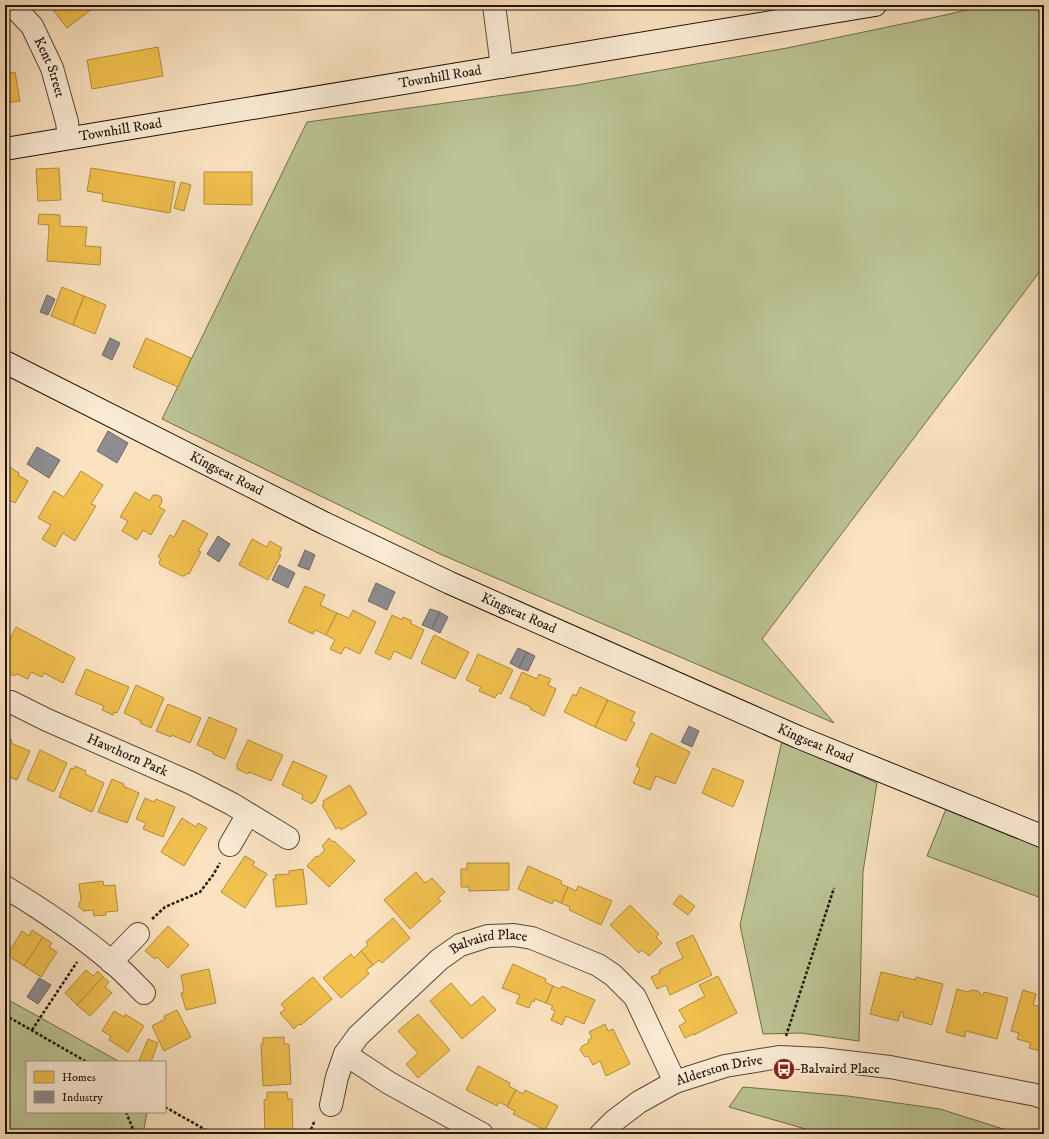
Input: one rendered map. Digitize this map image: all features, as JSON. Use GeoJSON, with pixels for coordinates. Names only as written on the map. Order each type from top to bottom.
{"type":"FeatureCollection","features":[{"type":"Feature","properties":{"kind":"street","name":"Kent Street"},"geometry":{"type":"LineString","coordinates":[[12,5],[32,26],[52,68],[67,122],[69,138]]}},
{"type":"Feature","properties":{"kind":"street"},"geometry":{"type":"LineString","coordinates":[[494,5],[502,67]]}},
{"type":"Feature","properties":{"kind":"street","name":"Townhill Road"},"geometry":{"type":"LineString","coordinates":[[5,149],[875,5]]}},
{"type":"Feature","properties":{"kind":"street","name":"Kingseat Road"},"geometry":{"type":"LineString","coordinates":[[5,362],[324,523],[450,583],[798,737],[1044,838]]}},
{"type":"Feature","properties":{"kind":"street","name":"Hawthorn Park"},"geometry":{"type":"LineString","coordinates":[[5,702],[11,702],[47,720],[191,783],[288,838]]}},
{"type":"Feature","properties":{"kind":"street"},"geometry":{"type":"LineString","coordinates":[[230,845],[248,814]]}},
{"type":"Feature","properties":{"kind":"street"},"geometry":{"type":"LineString","coordinates":[[5,887],[37,907],[89,944],[144,993]]}},
{"type":"Feature","properties":{"kind":"street"},"geometry":{"type":"LineString","coordinates":[[111,962],[138,934]]}},
{"type":"Feature","properties":{"kind":"street","name":"Balvaird Place"},"geometry":{"type":"LineString","coordinates":[[331,1105],[337,1077],[345,1054],[358,1036],[440,959],[460,945],[488,936],[514,935],[532,938],[598,965],[613,975],[635,997],[675,1082]]}},
{"type":"Feature","properties":{"kind":"street"},"geometry":{"type":"LineString","coordinates":[[345,1054],[389,1083],[482,1134]]}},
{"type":"Feature","properties":{"kind":"street","name":"Alderston Drive"},"geometry":{"type":"LineString","coordinates":[[601,1134],[614,1121],[640,1102],[675,1082],[726,1066],[779,1057],[821,1059],[890,1068],[1036,1095],[1044,1098]]}},
{"type":"Feature","properties":{"kind":"path"},"geometry":{"type":"LineString","coordinates":[[138,934],[164,907],[200,892],[213,875],[230,845]]}},
{"type":"Feature","properties":{"kind":"path"},"geometry":{"type":"LineString","coordinates":[[779,1057],[834,888]]}},
{"type":"Feature","properties":{"kind":"path"},"geometry":{"type":"LineString","coordinates":[[32,1030],[89,944]]}},
{"type":"Feature","properties":{"kind":"path"},"geometry":{"type":"LineString","coordinates":[[5,1015],[85,1061]]}},
{"type":"Feature","properties":{"kind":"path"},"geometry":{"type":"LineString","coordinates":[[166,1108],[213,1134]]}},
{"type":"Feature","properties":{"kind":"path"},"geometry":{"type":"LineString","coordinates":[[126,1113],[135,1134]]}},
{"type":"Feature","properties":{"kind":"green space"},"geometry":{"type":"Polygon","coordinates":[[[985,5],[1044,5],[1044,266],[762,639],[834,723],[440,554],[162,419],[307,122],[577,85],[787,48],[950,14],[985,5]]]}},
{"type":"Feature","properties":{"kind":"green space"},"geometry":{"type":"Polygon","coordinates":[[[782,741],[877,783],[863,872],[859,1041],[801,1033],[763,1034],[740,925],[782,741]]]}},
{"type":"Feature","properties":{"kind":"green space"},"geometry":{"type":"Polygon","coordinates":[[[946,809],[1044,849],[1044,899],[927,856],[946,809]]]}},
{"type":"Feature","properties":{"kind":"green space"},"geometry":{"type":"Polygon","coordinates":[[[5,998],[118,1061],[26,1061],[26,1113],[147,1113],[143,1134],[5,1134],[5,998]]]}},
{"type":"Feature","properties":{"kind":"green space"},"geometry":{"type":"Polygon","coordinates":[[[743,1087],[848,1096],[940,1109],[1019,1134],[823,1134],[729,1107],[743,1087]]]}},
{"type":"Feature","properties":{"kind":"building: Homes"},"geometry":{"type":"Polygon","coordinates":[[[49,5],[89,5],[92,9],[67,28],[49,5]]]}},
{"type":"Feature","properties":{"kind":"building: Homes"},"geometry":{"type":"Polygon","coordinates":[[[158,47],[163,76],[92,89],[87,60],[158,47]]]}},
{"type":"Feature","properties":{"kind":"building: Homes"},"geometry":{"type":"Polygon","coordinates":[[[15,72],[20,101],[5,103],[5,74],[15,72]]]}},
{"type":"Feature","properties":{"kind":"building: Homes"},"geometry":{"type":"Polygon","coordinates":[[[59,168],[61,200],[38,201],[36,169],[59,168]]]}},
{"type":"Feature","properties":{"kind":"building: Homes"},"geometry":{"type":"Polygon","coordinates":[[[91,168],[175,182],[170,213],[102,201],[103,194],[87,191],[91,168]]]}},
{"type":"Feature","properties":{"kind":"building: Homes"},"geometry":{"type":"Polygon","coordinates":[[[204,172],[252,172],[252,205],[204,204],[204,172]]]}},
{"type":"Feature","properties":{"kind":"building: Homes"},"geometry":{"type":"Polygon","coordinates":[[[181,182],[191,185],[184,211],[174,208],[181,182]]]}},
{"type":"Feature","properties":{"kind":"building: Homes"},"geometry":{"type":"Polygon","coordinates":[[[39,214],[60,215],[60,226],[87,227],[85,246],[101,247],[100,265],[47,261],[49,225],[38,224],[39,214]]]}},
{"type":"Feature","properties":{"kind":"building: Homes"},"geometry":{"type":"Polygon","coordinates":[[[62,287],[84,296],[73,325],[51,316],[62,287]]]}},
{"type":"Feature","properties":{"kind":"building: Homes"},"geometry":{"type":"Polygon","coordinates":[[[84,296],[106,305],[95,334],[73,325],[84,296]]]}},
{"type":"Feature","properties":{"kind":"building: Homes"},"geometry":{"type":"Polygon","coordinates":[[[146,338],[191,358],[178,387],[133,367],[146,338]]]}},
{"type":"Feature","properties":{"kind":"building: Homes"},"geometry":{"type":"Polygon","coordinates":[[[8,466],[28,481],[15,503],[5,498],[5,468],[6,469],[8,466]]]}},
{"type":"Feature","properties":{"kind":"building: Homes"},"geometry":{"type":"Polygon","coordinates":[[[81,471],[103,485],[91,504],[96,506],[75,541],[63,533],[55,547],[42,539],[51,525],[38,518],[54,491],[64,497],[81,471]]]}},
{"type":"Feature","properties":{"kind":"building: Homes"},"geometry":{"type":"Polygon","coordinates":[[[135,492],[150,501],[153,495],[161,497],[162,502],[159,507],[165,510],[151,535],[143,530],[137,540],[122,531],[128,521],[120,517],[135,492]]]}},
{"type":"Feature","properties":{"kind":"building: Homes"},"geometry":{"type":"Polygon","coordinates":[[[183,520],[208,534],[198,551],[201,552],[189,574],[187,573],[185,576],[182,576],[160,565],[159,562],[161,559],[158,557],[170,535],[174,537],[183,520]]]}},
{"type":"Feature","properties":{"kind":"building: Homes"},"geometry":{"type":"Polygon","coordinates":[[[252,539],[267,547],[270,541],[282,548],[279,554],[281,555],[268,580],[239,565],[252,539]]]}},
{"type":"Feature","properties":{"kind":"building: Homes"},"geometry":{"type":"Polygon","coordinates":[[[305,586],[325,595],[320,605],[337,613],[326,635],[315,630],[313,634],[288,622],[305,586]]]}},
{"type":"Feature","properties":{"kind":"building: Homes"},"geometry":{"type":"Polygon","coordinates":[[[353,610],[376,622],[360,654],[345,647],[341,654],[330,649],[335,640],[326,635],[337,613],[349,618],[353,610]]]}},
{"type":"Feature","properties":{"kind":"building: Homes"},"geometry":{"type":"Polygon","coordinates":[[[392,615],[402,620],[403,617],[412,621],[410,623],[424,630],[411,659],[394,651],[390,660],[375,653],[392,615]]]}},
{"type":"Feature","properties":{"kind":"building: Homes"},"geometry":{"type":"Polygon","coordinates":[[[16,627],[75,658],[63,683],[44,673],[42,677],[31,672],[28,679],[17,674],[14,676],[5,672],[5,657],[7,653],[5,649],[16,627]]]}},
{"type":"Feature","properties":{"kind":"building: Homes"},"geometry":{"type":"Polygon","coordinates":[[[434,635],[469,652],[455,679],[421,663],[434,635]]]}},
{"type":"Feature","properties":{"kind":"building: Homes"},"geometry":{"type":"Polygon","coordinates":[[[478,654],[513,670],[501,694],[498,693],[495,698],[479,691],[481,687],[466,680],[478,654]]]}},
{"type":"Feature","properties":{"kind":"building: Homes"},"geometry":{"type":"Polygon","coordinates":[[[86,669],[129,687],[117,713],[114,712],[113,715],[102,710],[104,706],[75,694],[86,669]]]}},
{"type":"Feature","properties":{"kind":"building: Homes"},"geometry":{"type":"Polygon","coordinates":[[[522,672],[537,679],[539,674],[551,679],[548,685],[556,689],[544,716],[530,709],[531,707],[510,698],[522,672]]]}},
{"type":"Feature","properties":{"kind":"building: Homes"},"geometry":{"type":"Polygon","coordinates":[[[136,685],[164,698],[151,728],[140,723],[141,721],[124,713],[136,685]]]}},
{"type":"Feature","properties":{"kind":"building: Homes"},"geometry":{"type":"Polygon","coordinates":[[[580,687],[608,700],[595,727],[564,712],[573,694],[576,696],[580,687]]]}},
{"type":"Feature","properties":{"kind":"building: Homes"},"geometry":{"type":"Polygon","coordinates":[[[608,700],[635,712],[631,721],[635,723],[626,741],[595,727],[608,700]]]}},
{"type":"Feature","properties":{"kind":"building: Homes"},"geometry":{"type":"Polygon","coordinates":[[[168,704],[201,718],[190,743],[172,735],[171,737],[156,731],[168,704]]]}},
{"type":"Feature","properties":{"kind":"building: Homes"},"geometry":{"type":"Polygon","coordinates":[[[209,717],[237,729],[225,759],[197,745],[209,717]]]}},
{"type":"Feature","properties":{"kind":"building: Homes"},"geometry":{"type":"Polygon","coordinates":[[[651,733],[690,752],[675,784],[656,776],[650,790],[633,783],[640,768],[636,766],[651,733]]]}},
{"type":"Feature","properties":{"kind":"building: Homes"},"geometry":{"type":"Polygon","coordinates":[[[5,737],[12,740],[11,743],[30,751],[17,780],[5,775],[5,737]]]}},
{"type":"Feature","properties":{"kind":"building: Homes"},"geometry":{"type":"Polygon","coordinates":[[[248,740],[283,755],[271,781],[237,769],[238,767],[236,766],[248,740]]]}},
{"type":"Feature","properties":{"kind":"building: Homes"},"geometry":{"type":"Polygon","coordinates":[[[40,750],[67,763],[54,792],[27,780],[40,750]]]}},
{"type":"Feature","properties":{"kind":"building: Homes"},"geometry":{"type":"Polygon","coordinates":[[[293,761],[327,776],[315,802],[313,801],[312,804],[302,799],[303,795],[282,785],[293,761]]]}},
{"type":"Feature","properties":{"kind":"building: Homes"},"geometry":{"type":"Polygon","coordinates":[[[75,766],[86,771],[85,774],[104,783],[92,812],[59,797],[71,768],[74,769],[75,766]]]}},
{"type":"Feature","properties":{"kind":"building: Homes"},"geometry":{"type":"Polygon","coordinates":[[[713,768],[744,781],[733,807],[702,793],[713,768]]]}},
{"type":"Feature","properties":{"kind":"building: Homes"},"geometry":{"type":"Polygon","coordinates":[[[112,779],[139,793],[127,823],[98,812],[112,779]]]}},
{"type":"Feature","properties":{"kind":"building: Homes"},"geometry":{"type":"Polygon","coordinates":[[[350,785],[367,814],[341,830],[340,827],[336,829],[322,805],[324,804],[323,801],[350,785]]]}},
{"type":"Feature","properties":{"kind":"building: Homes"},"geometry":{"type":"Polygon","coordinates":[[[145,798],[154,802],[156,799],[175,807],[163,837],[143,829],[146,823],[136,819],[145,798]]]}},
{"type":"Feature","properties":{"kind":"building: Homes"},"geometry":{"type":"Polygon","coordinates":[[[182,818],[196,827],[198,823],[207,828],[184,866],[161,852],[182,818]]]}},
{"type":"Feature","properties":{"kind":"building: Homes"},"geometry":{"type":"Polygon","coordinates":[[[329,838],[355,861],[329,887],[307,866],[316,856],[318,857],[325,850],[322,846],[329,838]]]}},
{"type":"Feature","properties":{"kind":"building: Homes"},"geometry":{"type":"Polygon","coordinates":[[[245,856],[255,862],[252,865],[267,874],[245,908],[221,892],[245,856]]]}},
{"type":"Feature","properties":{"kind":"building: Homes"},"geometry":{"type":"Polygon","coordinates":[[[467,863],[509,863],[509,890],[469,891],[469,887],[461,887],[461,869],[467,869],[467,863]]]}},
{"type":"Feature","properties":{"kind":"building: Homes"},"geometry":{"type":"Polygon","coordinates":[[[528,866],[562,881],[561,884],[568,887],[561,903],[554,900],[552,904],[518,889],[528,866]]]}},
{"type":"Feature","properties":{"kind":"building: Homes"},"geometry":{"type":"Polygon","coordinates":[[[303,869],[307,904],[276,907],[273,879],[276,879],[275,875],[289,874],[289,871],[303,869]]]}},
{"type":"Feature","properties":{"kind":"building: Homes"},"geometry":{"type":"Polygon","coordinates":[[[416,872],[425,883],[432,878],[445,892],[438,898],[441,901],[410,929],[384,900],[416,872]]]}},
{"type":"Feature","properties":{"kind":"building: Homes"},"geometry":{"type":"Polygon","coordinates":[[[103,881],[104,886],[115,885],[118,911],[106,912],[106,915],[94,916],[93,910],[83,911],[79,907],[81,900],[79,884],[103,881]]]}},
{"type":"Feature","properties":{"kind":"building: Homes"},"geometry":{"type":"Polygon","coordinates":[[[578,886],[612,901],[601,925],[569,910],[570,907],[561,903],[568,887],[576,891],[578,886]]]}},
{"type":"Feature","properties":{"kind":"building: Homes"},"geometry":{"type":"Polygon","coordinates":[[[680,895],[695,906],[688,915],[673,904],[680,895]]]}},
{"type":"Feature","properties":{"kind":"building: Homes"},"geometry":{"type":"Polygon","coordinates":[[[630,905],[659,934],[656,937],[662,943],[649,956],[642,950],[639,953],[610,925],[630,905]]]}},
{"type":"Feature","properties":{"kind":"building: Homes"},"geometry":{"type":"Polygon","coordinates":[[[393,918],[410,938],[382,963],[379,960],[373,965],[361,951],[368,945],[366,942],[393,918]]]}},
{"type":"Feature","properties":{"kind":"building: Homes"},"geometry":{"type":"Polygon","coordinates":[[[168,926],[189,945],[168,968],[157,957],[155,959],[145,951],[168,926]]]}},
{"type":"Feature","properties":{"kind":"building: Homes"},"geometry":{"type":"Polygon","coordinates":[[[32,930],[43,937],[24,966],[7,955],[22,931],[29,936],[32,930]]]}},
{"type":"Feature","properties":{"kind":"building: Homes"},"geometry":{"type":"Polygon","coordinates":[[[693,935],[712,975],[670,995],[666,985],[657,989],[651,977],[660,973],[659,970],[683,958],[676,943],[693,935]]]}},
{"type":"Feature","properties":{"kind":"building: Homes"},"geometry":{"type":"Polygon","coordinates":[[[43,937],[52,943],[49,947],[57,952],[41,977],[24,966],[43,937]]]}},
{"type":"Feature","properties":{"kind":"building: Homes"},"geometry":{"type":"Polygon","coordinates":[[[361,951],[373,965],[366,970],[369,974],[341,998],[323,978],[351,954],[354,958],[361,951]]]}},
{"type":"Feature","properties":{"kind":"building: Homes"},"geometry":{"type":"Polygon","coordinates":[[[513,964],[546,979],[545,982],[553,986],[546,1003],[535,999],[534,1002],[532,1001],[529,1008],[516,1003],[520,995],[502,988],[513,964]]]}},
{"type":"Feature","properties":{"kind":"building: Homes"},"geometry":{"type":"Polygon","coordinates":[[[209,969],[216,1003],[186,1010],[181,993],[184,992],[181,975],[209,969]]]}},
{"type":"Feature","properties":{"kind":"building: Homes"},"geometry":{"type":"Polygon","coordinates":[[[86,970],[93,976],[98,971],[103,977],[77,1005],[65,993],[86,970]]]}},
{"type":"Feature","properties":{"kind":"building: Homes"},"geometry":{"type":"Polygon","coordinates":[[[881,972],[915,980],[916,977],[943,984],[932,1025],[903,1017],[904,1013],[901,1012],[898,1021],[870,1014],[881,972]]]}},
{"type":"Feature","properties":{"kind":"building: Homes"},"geometry":{"type":"Polygon","coordinates":[[[718,976],[737,1013],[685,1038],[679,1026],[686,1022],[679,1010],[705,996],[699,985],[718,976]]]}},
{"type":"Feature","properties":{"kind":"building: Homes"},"geometry":{"type":"Polygon","coordinates":[[[103,977],[109,982],[105,987],[112,993],[90,1016],[77,1005],[103,977]]]}},
{"type":"Feature","properties":{"kind":"building: Homes"},"geometry":{"type":"Polygon","coordinates":[[[313,977],[332,999],[294,1029],[280,1013],[285,1009],[281,1004],[313,977]]]}},
{"type":"Feature","properties":{"kind":"building: Homes"},"geometry":{"type":"Polygon","coordinates":[[[1044,978],[1044,998],[1039,996],[1044,978]]]}},
{"type":"Feature","properties":{"kind":"building: Homes"},"geometry":{"type":"Polygon","coordinates":[[[451,983],[471,1006],[483,996],[496,1010],[462,1039],[430,1001],[451,983]]]}},
{"type":"Feature","properties":{"kind":"building: Homes"},"geometry":{"type":"Polygon","coordinates":[[[553,986],[560,989],[562,986],[595,1000],[584,1024],[566,1016],[562,1025],[551,1020],[555,1011],[551,1009],[553,1006],[546,1003],[553,986]]]}},
{"type":"Feature","properties":{"kind":"building: Homes"},"geometry":{"type":"Polygon","coordinates":[[[957,989],[967,992],[972,990],[978,991],[981,995],[983,995],[984,992],[1008,998],[997,1039],[966,1031],[965,1037],[946,1032],[957,989]]]}},
{"type":"Feature","properties":{"kind":"building: Homes"},"geometry":{"type":"Polygon","coordinates":[[[1023,990],[1036,994],[1033,1005],[1042,1007],[1044,1002],[1044,1052],[1029,1048],[1031,1043],[1017,1039],[1019,1033],[1011,1031],[1023,990]]]}},
{"type":"Feature","properties":{"kind":"building: Homes"},"geometry":{"type":"Polygon","coordinates":[[[177,1010],[191,1037],[164,1051],[152,1026],[165,1019],[164,1016],[177,1010]]]}},
{"type":"Feature","properties":{"kind":"building: Homes"},"geometry":{"type":"Polygon","coordinates":[[[114,1011],[124,1017],[125,1014],[144,1026],[128,1052],[109,1040],[111,1036],[102,1031],[114,1011]]]}},
{"type":"Feature","properties":{"kind":"building: Homes"},"geometry":{"type":"Polygon","coordinates":[[[418,1014],[450,1050],[418,1078],[406,1064],[418,1053],[398,1031],[418,1014]]]}},
{"type":"Feature","properties":{"kind":"building: Homes"},"geometry":{"type":"Polygon","coordinates":[[[605,1024],[608,1031],[613,1029],[630,1064],[606,1076],[600,1061],[593,1065],[588,1056],[585,1057],[580,1050],[582,1046],[589,1043],[588,1040],[592,1038],[589,1032],[605,1024]]]}},
{"type":"Feature","properties":{"kind":"building: Homes"},"geometry":{"type":"Polygon","coordinates":[[[284,1037],[284,1044],[289,1044],[291,1084],[263,1086],[261,1044],[263,1044],[263,1038],[284,1037]]]}},
{"type":"Feature","properties":{"kind":"building: Homes"},"geometry":{"type":"Polygon","coordinates":[[[148,1039],[158,1043],[151,1061],[139,1061],[148,1039]]]}},
{"type":"Feature","properties":{"kind":"building: Homes"},"geometry":{"type":"Polygon","coordinates":[[[478,1066],[510,1083],[509,1086],[516,1090],[507,1106],[499,1102],[497,1106],[466,1090],[478,1066]]]}},
{"type":"Feature","properties":{"kind":"building: Homes"},"geometry":{"type":"Polygon","coordinates":[[[516,1090],[523,1094],[525,1090],[558,1106],[545,1130],[513,1114],[515,1111],[507,1107],[516,1090]]]}},
{"type":"Feature","properties":{"kind":"building: Homes"},"geometry":{"type":"Polygon","coordinates":[[[267,1092],[287,1092],[288,1099],[292,1099],[293,1134],[265,1134],[264,1100],[267,1099],[267,1092]]]}},
{"type":"Feature","properties":{"kind":"building: Homes"},"geometry":{"type":"Polygon","coordinates":[[[370,1132],[370,1134],[327,1134],[370,1132]]]}},
{"type":"Feature","properties":{"kind":"building: Industry"},"geometry":{"type":"Polygon","coordinates":[[[47,295],[55,299],[48,315],[40,312],[47,295]]]}},
{"type":"Feature","properties":{"kind":"building: Industry"},"geometry":{"type":"Polygon","coordinates":[[[110,338],[120,343],[112,360],[102,355],[110,338]]]}},
{"type":"Feature","properties":{"kind":"building: Industry"},"geometry":{"type":"Polygon","coordinates":[[[108,431],[128,443],[117,463],[97,451],[108,431]]]}},
{"type":"Feature","properties":{"kind":"building: Industry"},"geometry":{"type":"Polygon","coordinates":[[[37,447],[60,460],[49,478],[27,464],[37,447]]]}},
{"type":"Feature","properties":{"kind":"building: Industry"},"geometry":{"type":"Polygon","coordinates":[[[218,536],[230,544],[219,562],[207,554],[218,536]]]}},
{"type":"Feature","properties":{"kind":"building: Industry"},"geometry":{"type":"Polygon","coordinates":[[[305,550],[315,555],[309,570],[298,566],[305,550]]]}},
{"type":"Feature","properties":{"kind":"building: Industry"},"geometry":{"type":"Polygon","coordinates":[[[279,565],[295,573],[288,588],[272,580],[279,565]]]}},
{"type":"Feature","properties":{"kind":"building: Industry"},"geometry":{"type":"Polygon","coordinates":[[[376,583],[395,592],[387,610],[368,601],[376,583]]]}},
{"type":"Feature","properties":{"kind":"building: Industry"},"geometry":{"type":"Polygon","coordinates":[[[430,609],[440,612],[432,629],[422,625],[430,609]]]}},
{"type":"Feature","properties":{"kind":"building: Industry"},"geometry":{"type":"Polygon","coordinates":[[[440,612],[448,617],[440,633],[432,629],[440,612]]]}},
{"type":"Feature","properties":{"kind":"building: Industry"},"geometry":{"type":"Polygon","coordinates":[[[518,648],[527,652],[519,668],[510,663],[518,648]]]}},
{"type":"Feature","properties":{"kind":"building: Industry"},"geometry":{"type":"Polygon","coordinates":[[[527,652],[535,656],[528,671],[519,668],[527,652]]]}},
{"type":"Feature","properties":{"kind":"building: Industry"},"geometry":{"type":"Polygon","coordinates":[[[689,726],[699,731],[692,747],[681,742],[689,726]]]}},
{"type":"Feature","properties":{"kind":"building: Industry"},"geometry":{"type":"Polygon","coordinates":[[[39,978],[51,985],[38,1004],[27,997],[39,978]]]}},
{"type":"Feature","properties":{"kind":"place","name":"Balvaird Place"},"geometry":{"type":"Point","coordinates":[784,1069]}}]}
